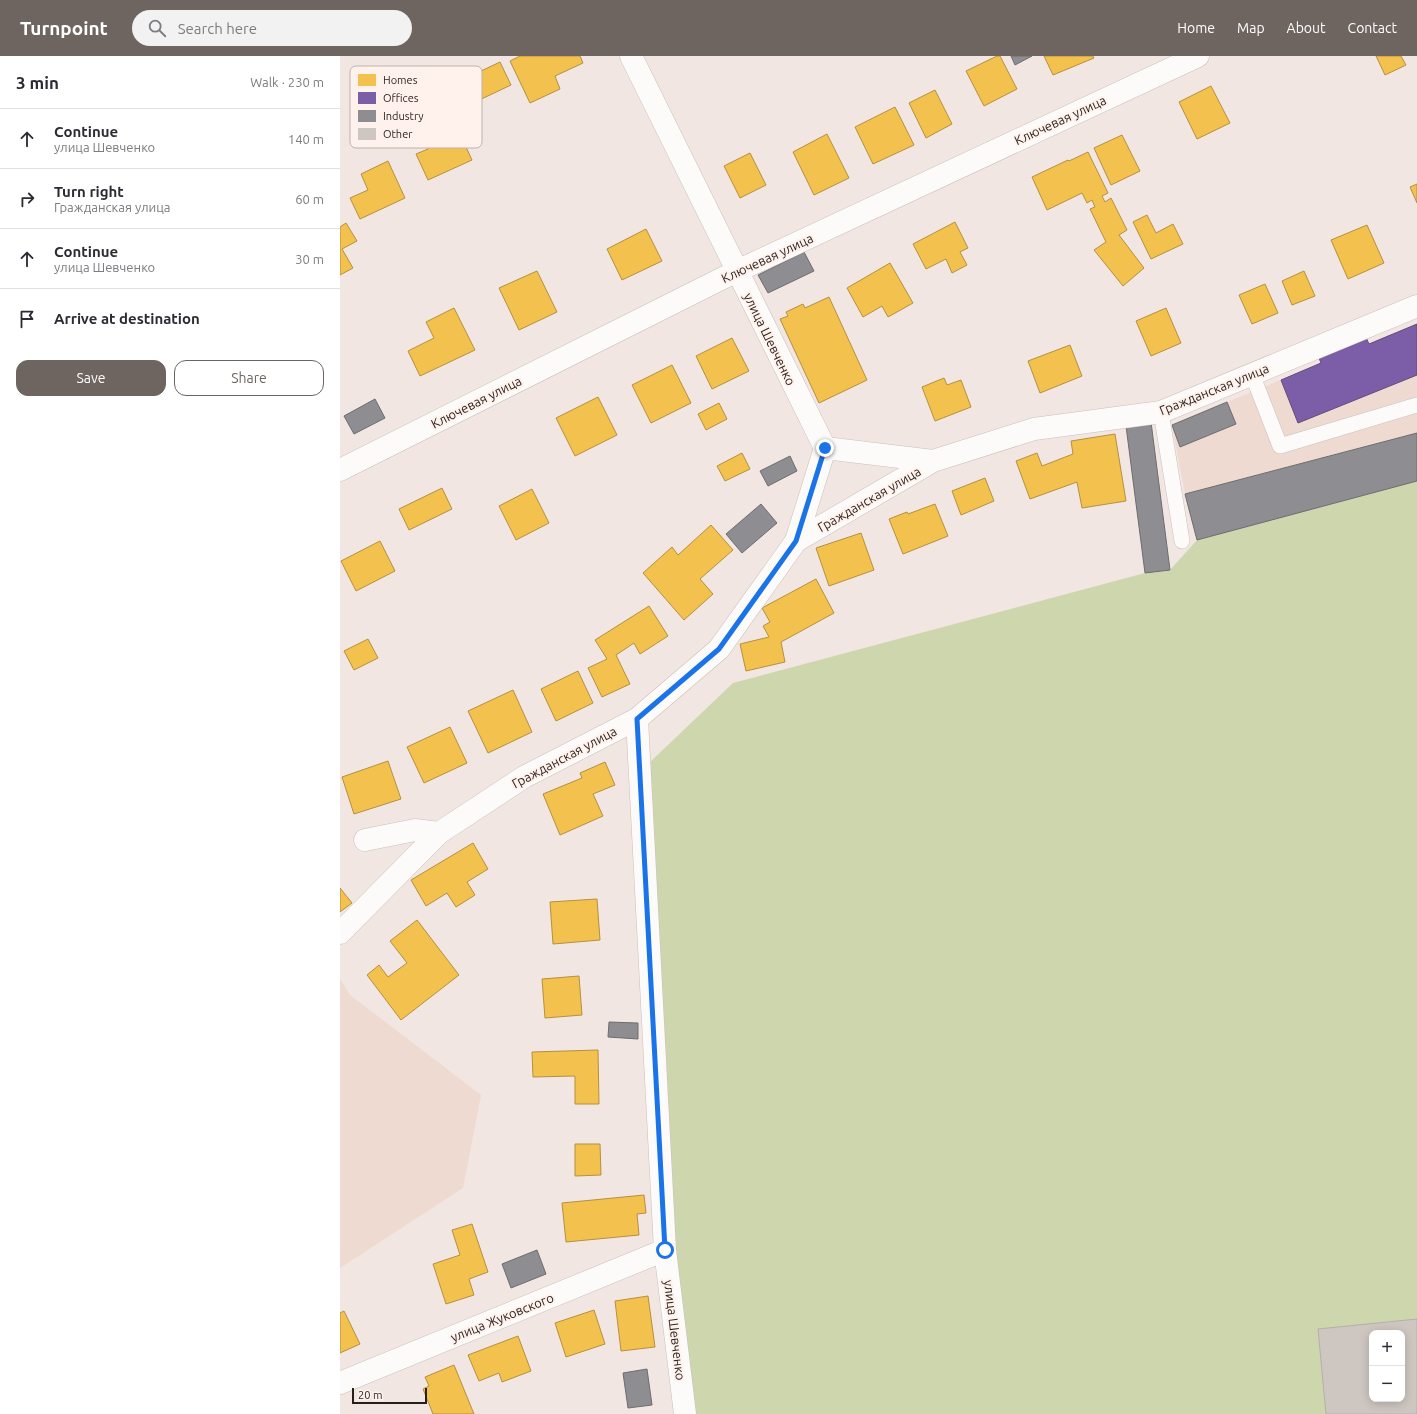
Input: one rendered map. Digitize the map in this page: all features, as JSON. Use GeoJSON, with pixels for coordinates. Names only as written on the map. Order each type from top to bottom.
{"type":"FeatureCollection","features":[{"type":"Feature","properties":{"kind":"street","name":"улица Шевченко"},"geometry":{"type":"LineString","coordinates":[[631,56],[825,448]]}},
{"type":"Feature","properties":{"kind":"street","name":"Ключевая улица"},"geometry":{"type":"LineString","coordinates":[[340,470],[737,271],[1198,56]]}},
{"type":"Feature","properties":{"kind":"street","name":"Гражданская улица"},"geometry":{"type":"LineString","coordinates":[[340,933],[438,833],[524,777],[637,719],[719,649],[796,541],[934,461],[1034,429],[1161,412],[1417,306]]}},
{"type":"Feature","properties":{"kind":"street","name":"Гражданская улица"},"geometry":{"type":"LineString","coordinates":[[825,448],[934,461]]}},
{"type":"Feature","properties":{"kind":"street"},"geometry":{"type":"LineString","coordinates":[[796,541],[825,448]]}},
{"type":"Feature","properties":{"kind":"street","name":"улица Шевченко"},"geometry":{"type":"LineString","coordinates":[[637,719],[665,1250],[685,1414]]}},
{"type":"Feature","properties":{"kind":"street"},"geometry":{"type":"LineString","coordinates":[[365,840],[415,830],[438,833]]}},
{"type":"Feature","properties":{"kind":"street","name":"улица Жуковского"},"geometry":{"type":"LineString","coordinates":[[340,1383],[665,1250]]}},
{"type":"Feature","properties":{"kind":"lane"},"geometry":{"type":"LineString","coordinates":[[1252,374],[1280,446],[1417,405]]}},
{"type":"Feature","properties":{"kind":"lane"},"geometry":{"type":"LineString","coordinates":[[1161,412],[1182,541]]}},
{"type":"Feature","properties":{"kind":"shaded area"},"geometry":{"type":"Polygon","coordinates":[[[1417,324],[1417,481],[1197,540],[1185,494],[1172,425],[1321,363],[1363,331],[1369,343],[1417,324]]]}},
{"type":"Feature","properties":{"kind":"shaded area"},"geometry":{"type":"Polygon","coordinates":[[[340,979],[350,995],[481,1095],[463,1188],[340,1268],[340,979]]]}},
{"type":"Feature","properties":{"kind":"green space"},"geometry":{"type":"Polygon","coordinates":[[[1417,481],[1417,1414],[695,1414],[676,1252],[648,764],[733,683],[1145,573],[1170,570],[1197,540],[1417,481]]]}},
{"type":"Feature","properties":{"kind":"building: Homes"},"geometry":{"type":"Polygon","coordinates":[[[520,56],[580,56],[583,63],[555,76],[560,89],[530,103],[510,61],[520,56]]]}},
{"type":"Feature","properties":{"kind":"building: Homes"},"geometry":{"type":"Polygon","coordinates":[[[997,56],[1000,56],[1017,89],[984,106],[966,71],[997,56]]]}},
{"type":"Feature","properties":{"kind":"building: Homes"},"geometry":{"type":"Polygon","coordinates":[[[1044,56],[1093,56],[1094,58],[1053,75],[1044,56]]]}},
{"type":"Feature","properties":{"kind":"building: Homes"},"geometry":{"type":"Polygon","coordinates":[[[1376,56],[1401,56],[1406,65],[1385,75],[1376,56]]]}},
{"type":"Feature","properties":{"kind":"building: Homes"},"geometry":{"type":"Polygon","coordinates":[[[500,62],[511,85],[482,99],[482,71],[500,62]]]}},
{"type":"Feature","properties":{"kind":"building: Homes"},"geometry":{"type":"Polygon","coordinates":[[[1211,86],[1230,123],[1197,139],[1179,102],[1211,86]]]}},
{"type":"Feature","properties":{"kind":"building: Homes"},"geometry":{"type":"Polygon","coordinates":[[[935,90],[952,124],[926,138],[909,103],[935,90]]]}},
{"type":"Feature","properties":{"kind":"building: Homes"},"geometry":{"type":"Polygon","coordinates":[[[895,107],[914,145],[873,164],[855,127],[895,107]]]}},
{"type":"Feature","properties":{"kind":"building: Homes"},"geometry":{"type":"Polygon","coordinates":[[[827,134],[849,178],[814,195],[793,152],[827,134]]]}},
{"type":"Feature","properties":{"kind":"building: Homes"},"geometry":{"type":"Polygon","coordinates":[[[1122,135],[1140,171],[1111,185],[1094,148],[1122,135]]]}},
{"type":"Feature","properties":{"kind":"building: Homes"},"geometry":{"type":"Polygon","coordinates":[[[466,148],[472,160],[428,180],[416,154],[428,149],[466,148]]]}},
{"type":"Feature","properties":{"kind":"building: Homes"},"geometry":{"type":"Polygon","coordinates":[[[1088,152],[1108,193],[1102,196],[1105,202],[1111,198],[1127,230],[1119,235],[1144,268],[1123,286],[1094,250],[1106,242],[1090,209],[1095,207],[1092,200],[1087,203],[1082,193],[1047,210],[1032,177],[1088,152]]]}},
{"type":"Feature","properties":{"kind":"building: Homes"},"geometry":{"type":"Polygon","coordinates":[[[750,153],[766,185],[740,198],[724,166],[750,153]]]}},
{"type":"Feature","properties":{"kind":"building: Homes"},"geometry":{"type":"Polygon","coordinates":[[[388,161],[405,198],[360,219],[350,198],[368,190],[361,174],[388,161]]]}},
{"type":"Feature","properties":{"kind":"building: Homes"},"geometry":{"type":"Polygon","coordinates":[[[1417,184],[1417,203],[1410,187],[1417,184]]]}},
{"type":"Feature","properties":{"kind":"building: Homes"},"geometry":{"type":"Polygon","coordinates":[[[1147,215],[1156,233],[1173,224],[1183,244],[1151,259],[1133,222],[1147,215]]]}},
{"type":"Feature","properties":{"kind":"building: Homes"},"geometry":{"type":"Polygon","coordinates":[[[955,222],[968,248],[960,252],[967,265],[952,273],[946,259],[926,269],[913,244],[955,222]]]}},
{"type":"Feature","properties":{"kind":"building: Homes"},"geometry":{"type":"Polygon","coordinates":[[[346,223],[357,241],[342,249],[353,268],[340,275],[340,227],[346,223]]]}},
{"type":"Feature","properties":{"kind":"building: Homes"},"geometry":{"type":"Polygon","coordinates":[[[1367,225],[1384,263],[1348,279],[1331,240],[1367,225]]]}},
{"type":"Feature","properties":{"kind":"building: Homes"},"geometry":{"type":"Polygon","coordinates":[[[646,229],[662,261],[622,280],[607,249],[646,229]]]}},
{"type":"Feature","properties":{"kind":"building: Homes"},"geometry":{"type":"Polygon","coordinates":[[[890,263],[913,303],[888,317],[882,306],[863,317],[847,288],[890,263]]]}},
{"type":"Feature","properties":{"kind":"building: Homes"},"geometry":{"type":"Polygon","coordinates":[[[537,271],[557,312],[519,330],[499,288],[537,271]]]}},
{"type":"Feature","properties":{"kind":"building: Homes"},"geometry":{"type":"Polygon","coordinates":[[[1304,271],[1315,296],[1292,305],[1282,281],[1304,271]]]}},
{"type":"Feature","properties":{"kind":"building: Homes"},"geometry":{"type":"Polygon","coordinates":[[[1265,284],[1278,313],[1252,324],[1239,295],[1265,284]]]}},
{"type":"Feature","properties":{"kind":"building: Homes"},"geometry":{"type":"Polygon","coordinates":[[[829,297],[867,380],[819,403],[780,319],[788,316],[786,312],[803,304],[805,308],[829,297]]]}},
{"type":"Feature","properties":{"kind":"building: Homes"},"geometry":{"type":"Polygon","coordinates":[[[454,308],[475,350],[420,376],[408,351],[434,338],[426,322],[454,308]]]}},
{"type":"Feature","properties":{"kind":"building: Homes"},"geometry":{"type":"Polygon","coordinates":[[[1166,308],[1181,343],[1151,356],[1136,321],[1166,308]]]}},
{"type":"Feature","properties":{"kind":"building: Homes"},"geometry":{"type":"Polygon","coordinates":[[[732,338],[749,371],[712,389],[696,356],[732,338]]]}},
{"type":"Feature","properties":{"kind":"building: Homes"},"geometry":{"type":"Polygon","coordinates":[[[1070,345],[1082,376],[1040,393],[1028,361],[1070,345]]]}},
{"type":"Feature","properties":{"kind":"building: Homes"},"geometry":{"type":"Polygon","coordinates":[[[672,365],[691,403],[651,423],[632,385],[672,365]]]}},
{"type":"Feature","properties":{"kind":"building: Homes"},"geometry":{"type":"Polygon","coordinates":[[[944,378],[947,385],[961,380],[971,407],[935,421],[922,387],[944,378]]]}},
{"type":"Feature","properties":{"kind":"building: Homes"},"geometry":{"type":"Polygon","coordinates":[[[598,397],[617,435],[575,456],[556,418],[598,397]]]}},
{"type":"Feature","properties":{"kind":"building: Homes"},"geometry":{"type":"Polygon","coordinates":[[[719,403],[727,419],[706,430],[698,414],[719,403]]]}},
{"type":"Feature","properties":{"kind":"building: Homes"},"geometry":{"type":"Polygon","coordinates":[[[1115,434],[1126,501],[1082,508],[1077,482],[1030,499],[1016,461],[1037,453],[1042,466],[1073,454],[1071,441],[1115,434]]]}},
{"type":"Feature","properties":{"kind":"building: Homes"},"geometry":{"type":"Polygon","coordinates":[[[742,453],[750,469],[725,481],[717,466],[742,453]]]}},
{"type":"Feature","properties":{"kind":"building: Homes"},"geometry":{"type":"Polygon","coordinates":[[[985,478],[994,501],[961,515],[952,491],[985,478]]]}},
{"type":"Feature","properties":{"kind":"building: Homes"},"geometry":{"type":"Polygon","coordinates":[[[442,488],[452,509],[409,530],[399,509],[442,488]]]}},
{"type":"Feature","properties":{"kind":"building: Homes"},"geometry":{"type":"Polygon","coordinates":[[[532,489],[549,523],[516,540],[499,506],[532,489]]]}},
{"type":"Feature","properties":{"kind":"building: Homes"},"geometry":{"type":"Polygon","coordinates":[[[935,504],[948,536],[903,554],[889,519],[935,504]]]}},
{"type":"Feature","properties":{"kind":"building: Homes"},"geometry":{"type":"Polygon","coordinates":[[[711,525],[733,550],[700,579],[713,594],[684,620],[643,573],[672,547],[678,555],[711,525]]]}},
{"type":"Feature","properties":{"kind":"building: Homes"},"geometry":{"type":"Polygon","coordinates":[[[861,533],[874,570],[829,586],[816,548],[861,533]]]}},
{"type":"Feature","properties":{"kind":"building: Homes"},"geometry":{"type":"Polygon","coordinates":[[[380,541],[395,571],[356,591],[341,561],[380,541]]]}},
{"type":"Feature","properties":{"kind":"building: Homes"},"geometry":{"type":"Polygon","coordinates":[[[816,579],[834,613],[781,642],[785,662],[746,671],[740,644],[769,637],[763,626],[770,622],[762,608],[816,579]]]}},
{"type":"Feature","properties":{"kind":"building: Homes"},"geometry":{"type":"Polygon","coordinates":[[[649,606],[668,636],[640,654],[634,643],[616,655],[630,684],[602,697],[588,668],[607,659],[595,640],[649,606]]]}},
{"type":"Feature","properties":{"kind":"building: Homes"},"geometry":{"type":"Polygon","coordinates":[[[368,639],[378,658],[354,670],[344,651],[368,639]]]}},
{"type":"Feature","properties":{"kind":"building: Homes"},"geometry":{"type":"Polygon","coordinates":[[[578,671],[593,703],[556,721],[541,689],[578,671]]]}},
{"type":"Feature","properties":{"kind":"building: Homes"},"geometry":{"type":"Polygon","coordinates":[[[513,690],[532,732],[488,753],[468,711],[513,690]]]}},
{"type":"Feature","properties":{"kind":"building: Homes"},"geometry":{"type":"Polygon","coordinates":[[[450,727],[467,763],[424,783],[407,747],[450,727]]]}},
{"type":"Feature","properties":{"kind":"building: Homes"},"geometry":{"type":"Polygon","coordinates":[[[388,761],[401,799],[354,814],[342,777],[388,761]]]}},
{"type":"Feature","properties":{"kind":"building: Homes"},"geometry":{"type":"Polygon","coordinates":[[[605,762],[615,785],[593,794],[603,816],[560,835],[543,794],[582,778],[580,773],[605,762]]]}},
{"type":"Feature","properties":{"kind":"building: Homes"},"geometry":{"type":"Polygon","coordinates":[[[473,843],[488,869],[467,882],[475,895],[456,907],[447,893],[426,906],[411,880],[473,843]]]}},
{"type":"Feature","properties":{"kind":"building: Homes"},"geometry":{"type":"Polygon","coordinates":[[[340,888],[352,903],[340,912],[340,888]]]}},
{"type":"Feature","properties":{"kind":"building: Homes"},"geometry":{"type":"Polygon","coordinates":[[[597,899],[600,940],[553,944],[550,902],[597,899]]]}},
{"type":"Feature","properties":{"kind":"building: Homes"},"geometry":{"type":"Polygon","coordinates":[[[417,920],[459,975],[401,1020],[367,975],[379,965],[388,977],[407,963],[390,941],[417,920]]]}},
{"type":"Feature","properties":{"kind":"building: Homes"},"geometry":{"type":"Polygon","coordinates":[[[579,976],[582,1015],[545,1018],[542,979],[579,976]]]}},
{"type":"Feature","properties":{"kind":"building: Homes"},"geometry":{"type":"Polygon","coordinates":[[[598,1050],[599,1104],[575,1104],[575,1076],[533,1077],[532,1052],[598,1050]]]}},
{"type":"Feature","properties":{"kind":"building: Homes"},"geometry":{"type":"Polygon","coordinates":[[[575,1144],[600,1144],[601,1175],[575,1176],[575,1144]]]}},
{"type":"Feature","properties":{"kind":"building: Homes"},"geometry":{"type":"Polygon","coordinates":[[[644,1195],[646,1213],[637,1214],[639,1235],[566,1242],[562,1203],[644,1195]]]}},
{"type":"Feature","properties":{"kind":"building: Homes"},"geometry":{"type":"Polygon","coordinates":[[[472,1224],[488,1272],[469,1279],[474,1295],[446,1304],[433,1264],[460,1255],[452,1230],[472,1224]]]}},
{"type":"Feature","properties":{"kind":"building: Homes"},"geometry":{"type":"Polygon","coordinates":[[[648,1296],[655,1347],[621,1351],[615,1301],[648,1296]]]}},
{"type":"Feature","properties":{"kind":"building: Homes"},"geometry":{"type":"Polygon","coordinates":[[[594,1310],[605,1344],[566,1357],[555,1323],[594,1310]]]}},
{"type":"Feature","properties":{"kind":"building: Homes"},"geometry":{"type":"Polygon","coordinates":[[[344,1311],[360,1344],[340,1353],[340,1313],[344,1311]]]}},
{"type":"Feature","properties":{"kind":"building: Homes"},"geometry":{"type":"Polygon","coordinates":[[[518,1336],[531,1371],[502,1382],[499,1373],[479,1381],[468,1355],[518,1336]]]}},
{"type":"Feature","properties":{"kind":"building: Homes"},"geometry":{"type":"Polygon","coordinates":[[[454,1365],[474,1414],[433,1414],[423,1389],[429,1386],[425,1377],[454,1365]]]}},
{"type":"Feature","properties":{"kind":"building: Offices"},"geometry":{"type":"Polygon","coordinates":[[[1417,324],[1417,375],[1298,423],[1281,380],[1321,363],[1316,350],[1363,331],[1369,344],[1417,324]]]}},
{"type":"Feature","properties":{"kind":"building: Industry"},"geometry":{"type":"Polygon","coordinates":[[[1011,56],[1032,56],[1015,65],[1011,56]]]}},
{"type":"Feature","properties":{"kind":"building: Industry"},"geometry":{"type":"Polygon","coordinates":[[[804,252],[814,271],[768,293],[758,275],[804,252]]]}},
{"type":"Feature","properties":{"kind":"building: Industry"},"geometry":{"type":"Polygon","coordinates":[[[375,399],[385,418],[354,434],[344,416],[375,399]]]}},
{"type":"Feature","properties":{"kind":"building: Industry"},"geometry":{"type":"Polygon","coordinates":[[[1227,402],[1236,424],[1180,447],[1172,425],[1227,402]]]}},
{"type":"Feature","properties":{"kind":"building: Industry"},"geometry":{"type":"Polygon","coordinates":[[[1151,422],[1170,570],[1145,573],[1126,426],[1151,422]]]}},
{"type":"Feature","properties":{"kind":"building: Industry"},"geometry":{"type":"Polygon","coordinates":[[[1417,433],[1417,481],[1197,540],[1185,494],[1417,433]]]}},
{"type":"Feature","properties":{"kind":"building: Industry"},"geometry":{"type":"Polygon","coordinates":[[[790,456],[797,471],[768,486],[760,471],[790,456]]]}},
{"type":"Feature","properties":{"kind":"building: Industry"},"geometry":{"type":"Polygon","coordinates":[[[761,504],[777,523],[742,553],[726,534],[761,504]]]}},
{"type":"Feature","properties":{"kind":"building: Industry"},"geometry":{"type":"Polygon","coordinates":[[[609,1022],[638,1023],[638,1039],[608,1037],[609,1022]]]}},
{"type":"Feature","properties":{"kind":"building: Industry"},"geometry":{"type":"Polygon","coordinates":[[[537,1250],[546,1274],[511,1288],[502,1264],[537,1250]]]}},
{"type":"Feature","properties":{"kind":"building: Industry"},"geometry":{"type":"Polygon","coordinates":[[[647,1369],[652,1405],[628,1408],[623,1373],[647,1369]]]}},
{"type":"Feature","properties":{"kind":"building: Other"},"geometry":{"type":"Polygon","coordinates":[[[1417,1319],[1417,1414],[1326,1414],[1318,1329],[1417,1319]]]}},
{"type":"Feature","properties":{"kind":"route"},"geometry":{"type":"LineString","coordinates":[[665,1250],[637,719],[719,649],[796,541],[825,448]]}}]}
